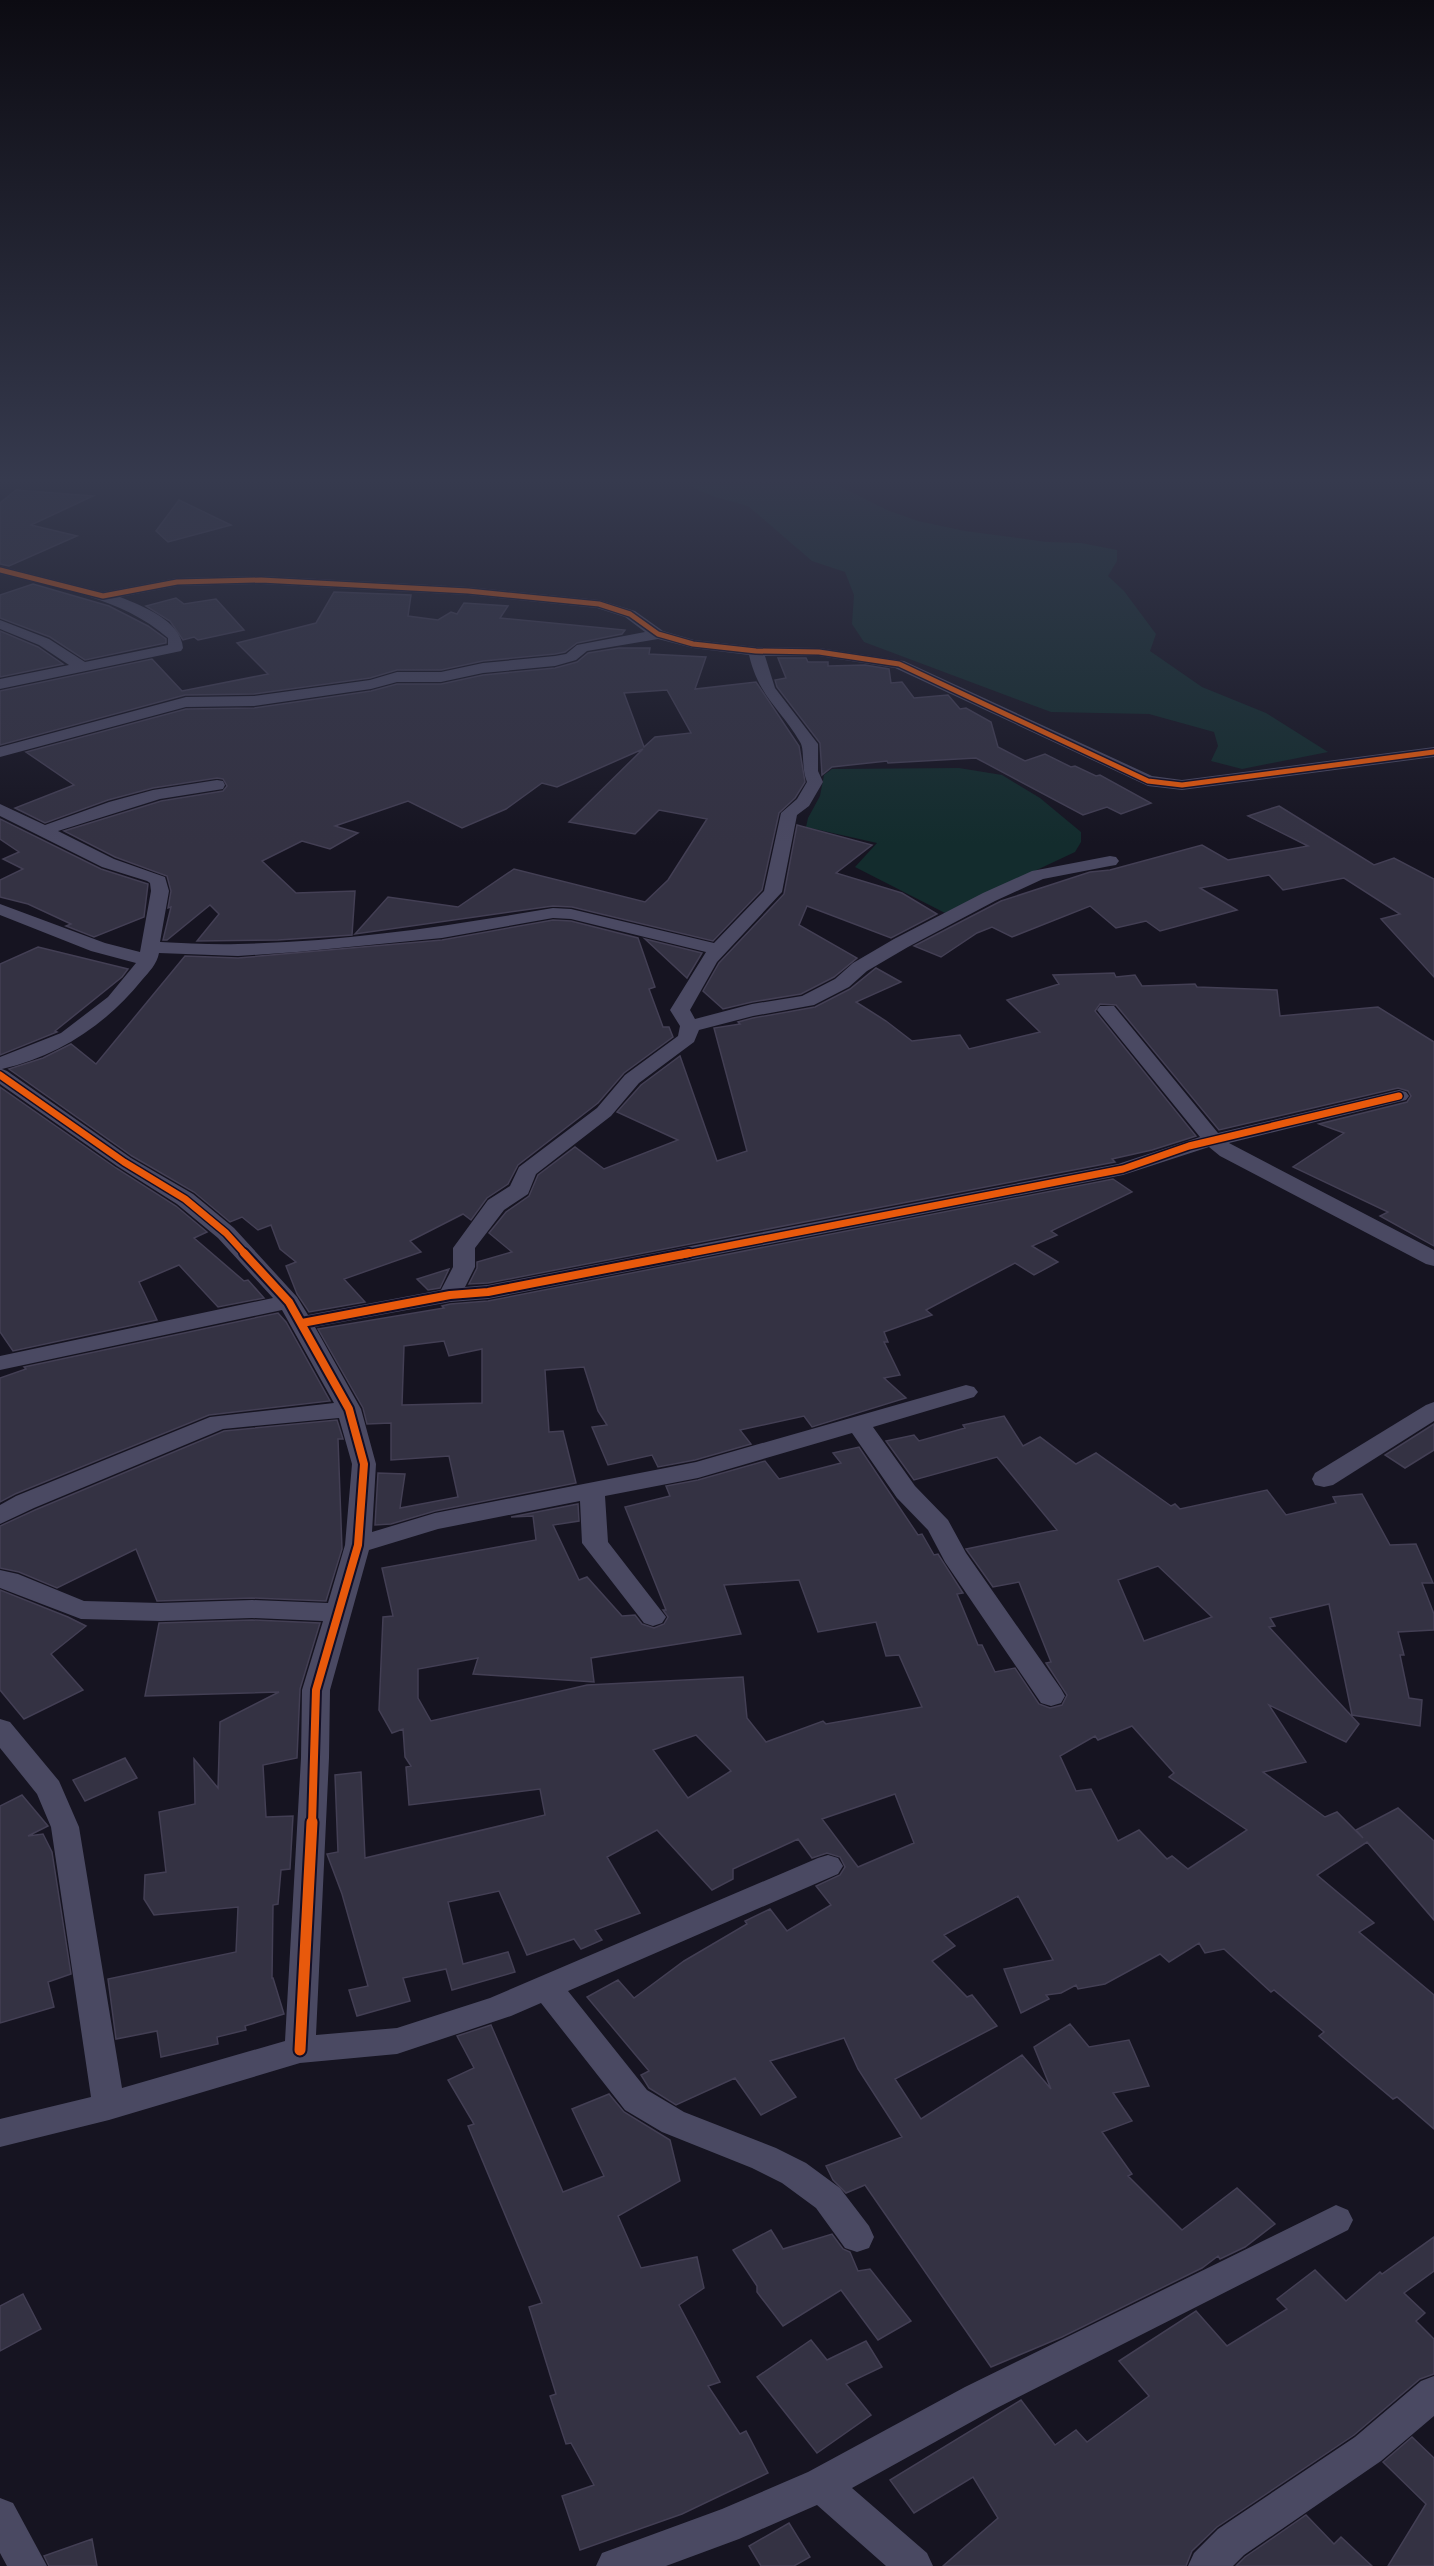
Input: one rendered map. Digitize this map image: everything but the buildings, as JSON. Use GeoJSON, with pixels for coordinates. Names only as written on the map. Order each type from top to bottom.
{"type":"FeatureCollection","features":[{"type":"Feature","properties":{"kind":"street"},"geometry":{"type":"LineString","coordinates":[[0,684],[176,648],[175,637],[162,625],[129,605]]}},
{"type":"Feature","properties":{"kind":"street"},"geometry":{"type":"LineString","coordinates":[[601,605],[630,614],[658,634],[693,644],[756,651],[819,652],[899,664],[1148,781],[1166,784],[1204,782],[1434,752]]}},
{"type":"Feature","properties":{"kind":"street"},"geometry":{"type":"LineString","coordinates":[[0,624],[44,642],[84,668]]}},
{"type":"Feature","properties":{"kind":"street"},"geometry":{"type":"LineString","coordinates":[[0,752],[186,702],[254,700],[371,684],[398,678],[441,676],[483,668],[555,661],[571,657],[582,648],[658,634]]}},
{"type":"Feature","properties":{"kind":"street"},"geometry":{"type":"LineString","coordinates":[[450,1295],[464,1267],[464,1248],[496,1205],[520,1189],[526,1171],[604,1112],[632,1079],[687,1038],[690,1026],[680,1010],[709,959],[772,892],[789,813],[803,802],[815,782],[810,771],[810,744],[768,689],[756,651]]}},
{"type":"Feature","properties":{"kind":"street"},"geometry":{"type":"LineString","coordinates":[[43,831],[115,806],[159,794],[217,785]]}},
{"type":"Feature","properties":{"kind":"street"},"geometry":{"type":"LineString","coordinates":[[0,809],[108,862],[153,877],[159,881],[160,891],[149,954],[115,1001],[68,1037],[0,1065]]}},
{"type":"Feature","properties":{"kind":"street"},"geometry":{"type":"LineString","coordinates":[[690,1026],[752,1010],[807,1001],[842,983],[860,967],[901,943],[989,897],[1038,875],[1110,861]]}},
{"type":"Feature","properties":{"kind":"street"},"geometry":{"type":"LineString","coordinates":[[0,909],[98,947],[149,954],[297,946],[442,933],[553,913],[571,914],[718,949]]}},
{"type":"Feature","properties":{"kind":"street"},"geometry":{"type":"LineString","coordinates":[[1107,1010],[1214,1141],[1227,1152],[1434,1259]]}},
{"type":"Feature","properties":{"kind":"street"},"geometry":{"type":"LineString","coordinates":[[0,1075],[124,1162],[185,1199],[226,1233],[296,1312],[349,1409],[364,1464],[358,1545],[316,1690],[315,1758],[300,2050]]}},
{"type":"Feature","properties":{"kind":"street"},"geometry":{"type":"LineString","coordinates":[[0,1363],[296,1312],[488,1292],[1123,1169],[1188,1146],[1399,1096]]}},
{"type":"Feature","properties":{"kind":"street"},"geometry":{"type":"LineString","coordinates":[[358,1545],[435,1521],[698,1470],[966,1392]]}},
{"type":"Feature","properties":{"kind":"street"},"geometry":{"type":"LineString","coordinates":[[0,1516],[25,1502],[219,1422],[349,1409]]}},
{"type":"Feature","properties":{"kind":"street"},"geometry":{"type":"LineString","coordinates":[[1324,1479],[1434,1410]]}},
{"type":"Feature","properties":{"kind":"street"},"geometry":{"type":"LineString","coordinates":[[858,1424],[906,1492],[939,1526],[954,1556],[1052,1696]]}},
{"type":"Feature","properties":{"kind":"street"},"geometry":{"type":"LineString","coordinates":[[592,1491],[595,1543],[653,1617]]}},
{"type":"Feature","properties":{"kind":"street"},"geometry":{"type":"LineString","coordinates":[[0,1579],[81,1610],[160,1612],[252,1609],[339,1612]]}},
{"type":"Feature","properties":{"kind":"street"},"geometry":{"type":"LineString","coordinates":[[0,1729],[49,1789],[65,1827],[109,2106]]}},
{"type":"Feature","properties":{"kind":"street"},"geometry":{"type":"LineString","coordinates":[[0,2133],[109,2106],[300,2050],[397,2041],[500,2007],[828,1866]]}},
{"type":"Feature","properties":{"kind":"street"},"geometry":{"type":"LineString","coordinates":[[547,1987],[636,2100],[673,2122],[764,2158],[794,2173],[828,2198],[857,2237]]}},
{"type":"Feature","properties":{"kind":"street"},"geometry":{"type":"LineString","coordinates":[[615,2566],[726,2526],[821,2485],[978,2399],[1336,2220]]}},
{"type":"Feature","properties":{"kind":"street"},"geometry":{"type":"LineString","coordinates":[[1207,2566],[1231,2542],[1368,2449],[1434,2393]]}},
{"type":"Feature","properties":{"kind":"street"},"geometry":{"type":"LineString","coordinates":[[821,2485],[914,2566]]}},
{"type":"Feature","properties":{"kind":"street"},"geometry":{"type":"LineString","coordinates":[[0,2516],[28,2566]]}},
{"type":"Feature","properties":{"kind":"green space"},"geometry":{"type":"Polygon","coordinates":[[[853,605],[1134,605],[1156,634],[1150,651],[1202,687],[1266,713],[1328,752],[1242,769],[1211,761],[1218,746],[1214,732],[1149,714],[1051,712],[864,642],[852,624],[853,605]]]}},
{"type":"Feature","properties":{"kind":"green space"},"geometry":{"type":"Polygon","coordinates":[[[959,768],[1002,775],[1040,798],[1081,832],[1081,842],[1075,852],[945,913],[855,867],[877,843],[806,827],[808,818],[820,796],[824,775],[832,769],[959,768]]]}},
{"type":"Feature","properties":{"kind":"cycle path"},"geometry":{"type":"LineString","coordinates":[[601,605],[630,614],[658,634],[693,644],[756,651],[819,652],[899,664],[1148,781],[1182,785],[1434,752]]}},
{"type":"Feature","properties":{"kind":"cycle path"},"geometry":{"type":"LineString","coordinates":[[0,1075],[124,1162],[185,1199],[226,1233],[289,1302],[349,1409],[364,1464],[358,1545],[316,1690],[315,1758],[300,2050]]}},
{"type":"Feature","properties":{"kind":"cycle path"},"geometry":{"type":"LineString","coordinates":[[302,1323],[450,1295],[488,1292],[1123,1169],[1189,1146],[1399,1096]]}}]}
